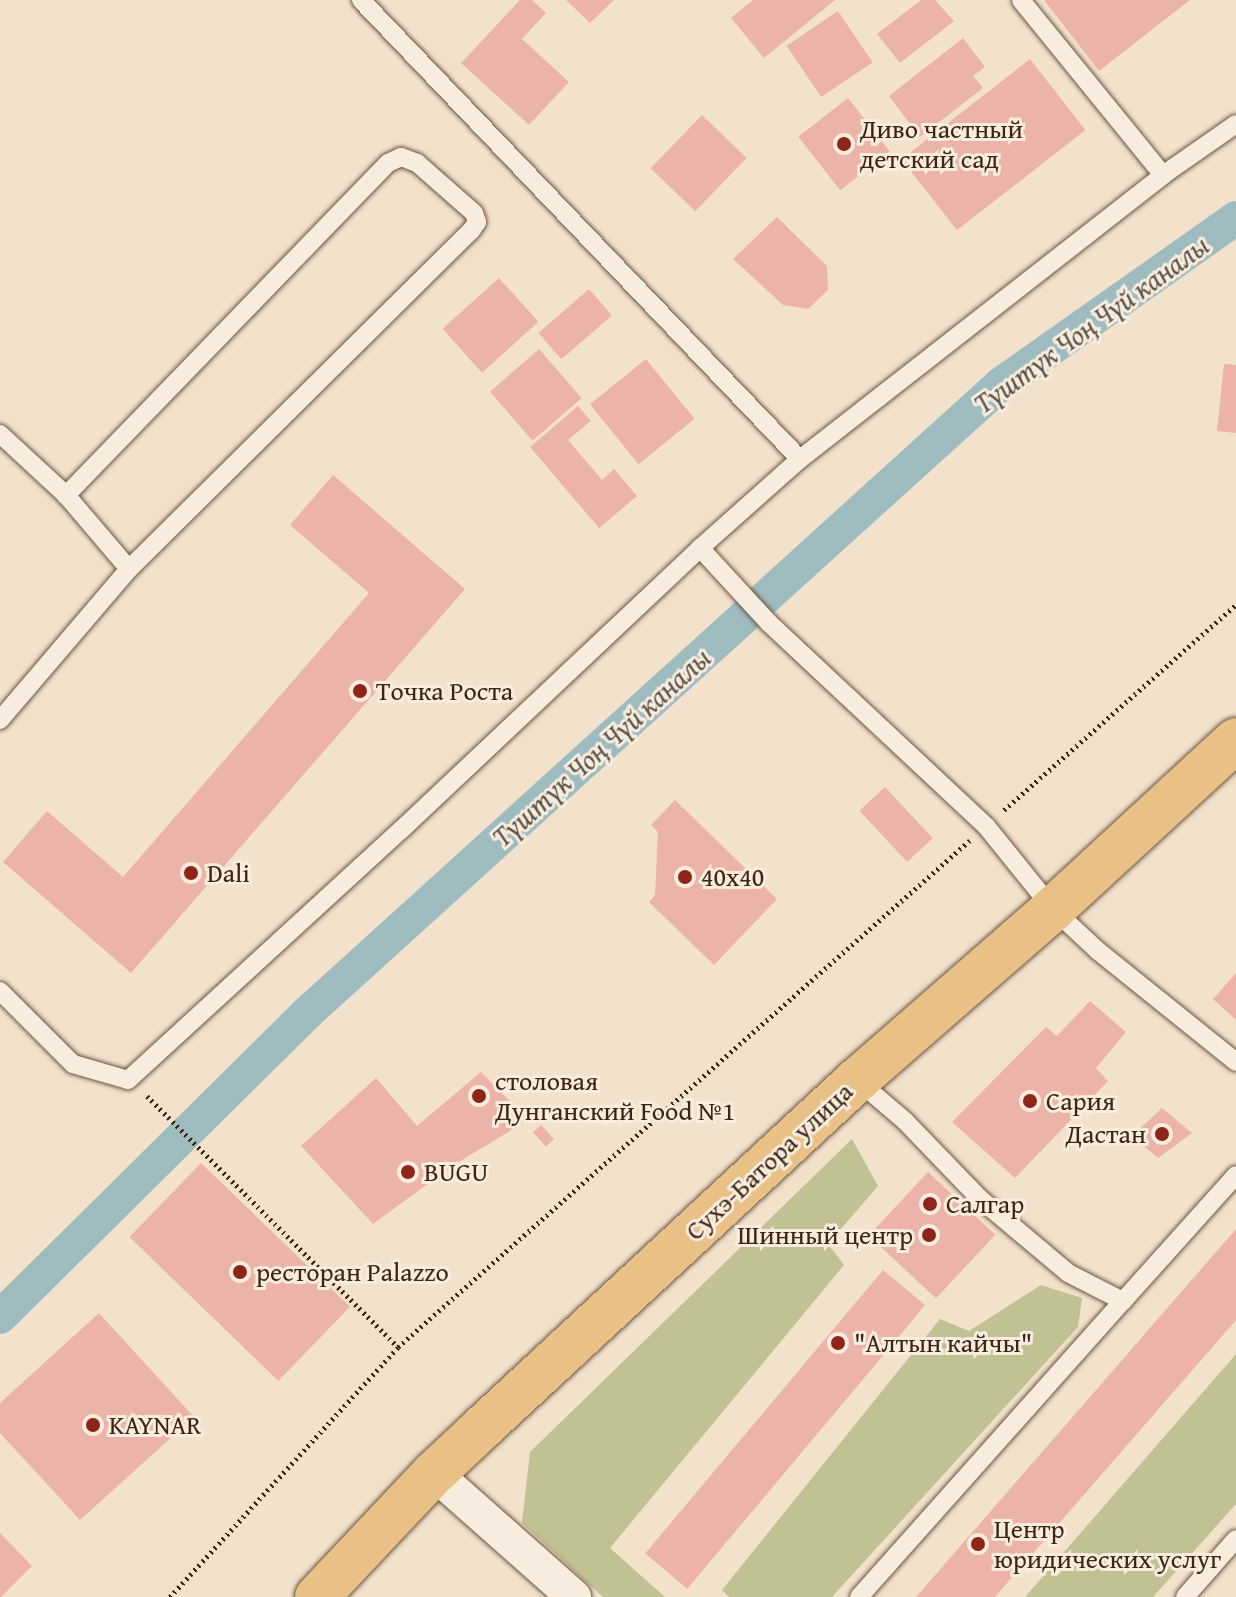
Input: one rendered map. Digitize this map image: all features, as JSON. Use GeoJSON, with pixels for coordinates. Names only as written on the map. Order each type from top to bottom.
{"type":"FeatureCollection","features":[{"type":"Feature","properties":{"kind":"main road","name":"Сухэ-Батора улица"},"geometry":{"type":"LineString","coordinates":[[317,1597],[434,1473],[857,1080],[1053,909],[1236,740]]}},
{"type":"Feature","properties":{"kind":"street"},"geometry":{"type":"LineString","coordinates":[[434,1473],[574,1597]]}},
{"type":"Feature","properties":{"kind":"lane"},"geometry":{"type":"LineString","coordinates":[[361,0],[800,459]]}},
{"type":"Feature","properties":{"kind":"lane"},"geometry":{"type":"LineString","coordinates":[[1021,0],[1163,175]]}},
{"type":"Feature","properties":{"kind":"lane"},"geometry":{"type":"LineString","coordinates":[[0,991],[73,1064],[128,1080],[401,830],[700,548],[800,459],[1163,175],[1236,124]]}},
{"type":"Feature","properties":{"kind":"lane"},"geometry":{"type":"LineString","coordinates":[[0,720],[129,569],[471,231],[477,222],[474,213],[417,163],[401,157],[388,163],[66,495]]}},
{"type":"Feature","properties":{"kind":"lane"},"geometry":{"type":"LineString","coordinates":[[0,434],[66,495],[129,569]]}},
{"type":"Feature","properties":{"kind":"lane"},"geometry":{"type":"LineString","coordinates":[[700,548],[769,623],[986,826],[1053,909],[1236,1062]]}},
{"type":"Feature","properties":{"kind":"lane"},"geometry":{"type":"LineString","coordinates":[[857,1080],[905,1121],[979,1198],[1068,1273],[1123,1301]]}},
{"type":"Feature","properties":{"kind":"lane"},"geometry":{"type":"LineString","coordinates":[[859,1597],[1236,1175]]}},
{"type":"Feature","properties":{"kind":"lane"},"geometry":{"type":"LineString","coordinates":[[1185,1597],[1236,1539]]}},
{"type":"Feature","properties":{"kind":"path"},"geometry":{"type":"LineString","coordinates":[[170,1597],[398,1347],[1236,605]]}},
{"type":"Feature","properties":{"kind":"path"},"geometry":{"type":"LineString","coordinates":[[167,1112],[398,1347]]}},
{"type":"Feature","properties":{"kind":"green space"},"geometry":{"type":"Polygon","coordinates":[[[852,1139],[878,1186],[828,1244],[844,1265],[610,1548],[665,1597],[603,1597],[522,1523],[530,1452],[852,1139]]]}},
{"type":"Feature","properties":{"kind":"green space"},"geometry":{"type":"Polygon","coordinates":[[[1041,1285],[1082,1298],[1078,1327],[832,1597],[729,1597],[722,1590],[940,1319],[969,1331],[1041,1285]]]}},
{"type":"Feature","properties":{"kind":"green space"},"geometry":{"type":"Polygon","coordinates":[[[1236,1354],[1236,1504],[1153,1597],[1025,1597],[1236,1354]]]}},
{"type":"Feature","properties":{"kind":"building"},"geometry":{"type":"Polygon","coordinates":[[[520,0],[532,0],[546,13],[522,39],[569,82],[529,125],[461,63],[520,0]]]}},
{"type":"Feature","properties":{"kind":"building"},"geometry":{"type":"Polygon","coordinates":[[[566,0],[614,0],[590,23],[566,0]]]}},
{"type":"Feature","properties":{"kind":"building"},"geometry":{"type":"Polygon","coordinates":[[[753,0],[835,0],[764,58],[731,18],[753,0]]]}},
{"type":"Feature","properties":{"kind":"building"},"geometry":{"type":"Polygon","coordinates":[[[921,0],[935,0],[954,21],[900,63],[877,34],[921,0]]]}},
{"type":"Feature","properties":{"kind":"building"},"geometry":{"type":"Polygon","coordinates":[[[1044,0],[1190,0],[1099,71],[1044,0]]]}},
{"type":"Feature","properties":{"kind":"building"},"geometry":{"type":"Polygon","coordinates":[[[838,11],[873,62],[821,97],[787,46],[838,11]]]}},
{"type":"Feature","properties":{"kind":"building"},"geometry":{"type":"Polygon","coordinates":[[[963,38],[985,67],[973,76],[983,88],[920,137],[889,96],[963,38]]]}},
{"type":"Feature","properties":{"kind":"building"},"geometry":{"type":"Polygon","coordinates":[[[1030,59],[1085,130],[957,230],[902,159],[1030,59]]]}},
{"type":"Feature","properties":{"kind":"building","name":"Диво частный детский сад"},"geometry":{"type":"Polygon","coordinates":[[[848,98],[890,152],[840,190],[798,137],[848,98]]]}},
{"type":"Feature","properties":{"kind":"building"},"geometry":{"type":"Polygon","coordinates":[[[702,115],[747,158],[695,211],[651,168],[702,115]]]}},
{"type":"Feature","properties":{"kind":"building"},"geometry":{"type":"Polygon","coordinates":[[[777,217],[827,266],[828,290],[808,309],[783,305],[733,259],[777,217]]]}},
{"type":"Feature","properties":{"kind":"building"},"geometry":{"type":"Polygon","coordinates":[[[499,278],[538,322],[482,373],[443,329],[499,278]]]}},
{"type":"Feature","properties":{"kind":"building"},"geometry":{"type":"Polygon","coordinates":[[[589,289],[612,315],[561,359],[538,333],[589,289]]]}},
{"type":"Feature","properties":{"kind":"building"},"geometry":{"type":"Polygon","coordinates":[[[539,349],[582,398],[533,441],[490,392],[539,349]]]}},
{"type":"Feature","properties":{"kind":"building"},"geometry":{"type":"Polygon","coordinates":[[[646,359],[694,419],[639,464],[590,404],[646,359]]]}},
{"type":"Feature","properties":{"kind":"building"},"geometry":{"type":"Polygon","coordinates":[[[1224,364],[1236,365],[1236,433],[1217,431],[1224,364]]]}},
{"type":"Feature","properties":{"kind":"building"},"geometry":{"type":"Polygon","coordinates":[[[578,406],[591,421],[568,440],[602,480],[614,469],[637,496],[599,528],[530,447],[578,406]]]}},
{"type":"Feature","properties":{"kind":"building"},"geometry":{"type":"Polygon","coordinates":[[[333,475],[465,589],[131,973],[3,862],[47,811],[123,877],[369,593],[290,525],[333,475]]]}},
{"type":"Feature","properties":{"kind":"building"},"geometry":{"type":"Polygon","coordinates":[[[885,787],[933,838],[907,862],[859,811],[885,787]]]}},
{"type":"Feature","properties":{"kind":"building"},"geometry":{"type":"Polygon","coordinates":[[[675,800],[777,899],[714,965],[649,902],[655,895],[658,832],[651,825],[675,800]]]}},
{"type":"Feature","properties":{"kind":"building"},"geometry":{"type":"Polygon","coordinates":[[[1236,973],[1236,1020],[1213,999],[1236,973]]]}},
{"type":"Feature","properties":{"kind":"building","name":"Сария"},"geometry":{"type":"Polygon","coordinates":[[[1090,1001],[1126,1032],[1096,1068],[1108,1081],[1015,1178],[952,1122],[1046,1027],[1057,1036],[1090,1001]]]}},
{"type":"Feature","properties":{"kind":"building"},"geometry":{"type":"Polygon","coordinates":[[[481,1072],[528,1120],[452,1166],[373,1224],[301,1146],[376,1078],[417,1126],[481,1072]]]}},
{"type":"Feature","properties":{"kind":"building","name":"Дастан"},"geometry":{"type":"Polygon","coordinates":[[[1162,1108],[1192,1133],[1158,1158],[1132,1136],[1162,1108]]]}},
{"type":"Feature","properties":{"kind":"building"},"geometry":{"type":"Polygon","coordinates":[[[541,1125],[554,1139],[546,1146],[533,1133],[541,1125]]]}},
{"type":"Feature","properties":{"kind":"building","name":"ресторан Palazzo"},"geometry":{"type":"Polygon","coordinates":[[[201,1163],[350,1307],[278,1381],[129,1237],[201,1163]]]}},
{"type":"Feature","properties":{"kind":"building","name":"Салгар"},"geometry":{"type":"Polygon","coordinates":[[[928,1172],[995,1235],[936,1298],[869,1236],[928,1172]]]}},
{"type":"Feature","properties":{"kind":"building"},"geometry":{"type":"Polygon","coordinates":[[[1236,1229],[1236,1320],[995,1597],[916,1597],[1236,1229]]]}},
{"type":"Feature","properties":{"kind":"building"},"geometry":{"type":"Polygon","coordinates":[[[883,1270],[925,1305],[687,1589],[645,1553],[883,1270]]]}},
{"type":"Feature","properties":{"kind":"building","name":"KAYNAR"},"geometry":{"type":"Polygon","coordinates":[[[99,1313],[194,1417],[80,1520],[0,1433],[0,1403],[99,1313]]]}},
{"type":"Feature","properties":{"kind":"building"},"geometry":{"type":"Polygon","coordinates":[[[0,1533],[32,1566],[1,1597],[0,1597],[0,1533]]]}},
{"type":"Feature","properties":{"kind":"waterway","name":"Түштүк Чоң Чүй каналы"},"geometry":{"type":"LineString","coordinates":[[0,1317],[306,1014],[1001,384],[1236,218]]}},
{"type":"Feature","properties":{"kind":"place","name":"Диво частный детский сад"},"geometry":{"type":"Point","coordinates":[844,144]}},
{"type":"Feature","properties":{"kind":"place","name":"Точка Роста"},"geometry":{"type":"Point","coordinates":[360,691]}},
{"type":"Feature","properties":{"kind":"place","name":"Dali"},"geometry":{"type":"Point","coordinates":[191,873]}},
{"type":"Feature","properties":{"kind":"place","name":"40x40"},"geometry":{"type":"Point","coordinates":[685,877]}},
{"type":"Feature","properties":{"kind":"place","name":"столовая Дунганский Food №1"},"geometry":{"type":"Point","coordinates":[479,1096]}},
{"type":"Feature","properties":{"kind":"place","name":"Сария"},"geometry":{"type":"Point","coordinates":[1030,1101]}},
{"type":"Feature","properties":{"kind":"place","name":"Дастан"},"geometry":{"type":"Point","coordinates":[1162,1134]}},
{"type":"Feature","properties":{"kind":"place","name":"BUGU"},"geometry":{"type":"Point","coordinates":[408,1172]}},
{"type":"Feature","properties":{"kind":"place","name":"Салгар"},"geometry":{"type":"Point","coordinates":[930,1204]}},
{"type":"Feature","properties":{"kind":"place","name":"Шинный центр"},"geometry":{"type":"Point","coordinates":[929,1235]}},
{"type":"Feature","properties":{"kind":"place","name":"ресторан Palazzo"},"geometry":{"type":"Point","coordinates":[240,1272]}},
{"type":"Feature","properties":{"kind":"place","name":"\"Алтын кайчы\""},"geometry":{"type":"Point","coordinates":[838,1343]}},
{"type":"Feature","properties":{"kind":"place","name":"KAYNAR"},"geometry":{"type":"Point","coordinates":[93,1425]}},
{"type":"Feature","properties":{"kind":"place","name":"Центр юридических услуг"},"geometry":{"type":"Point","coordinates":[978,1544]}}]}
